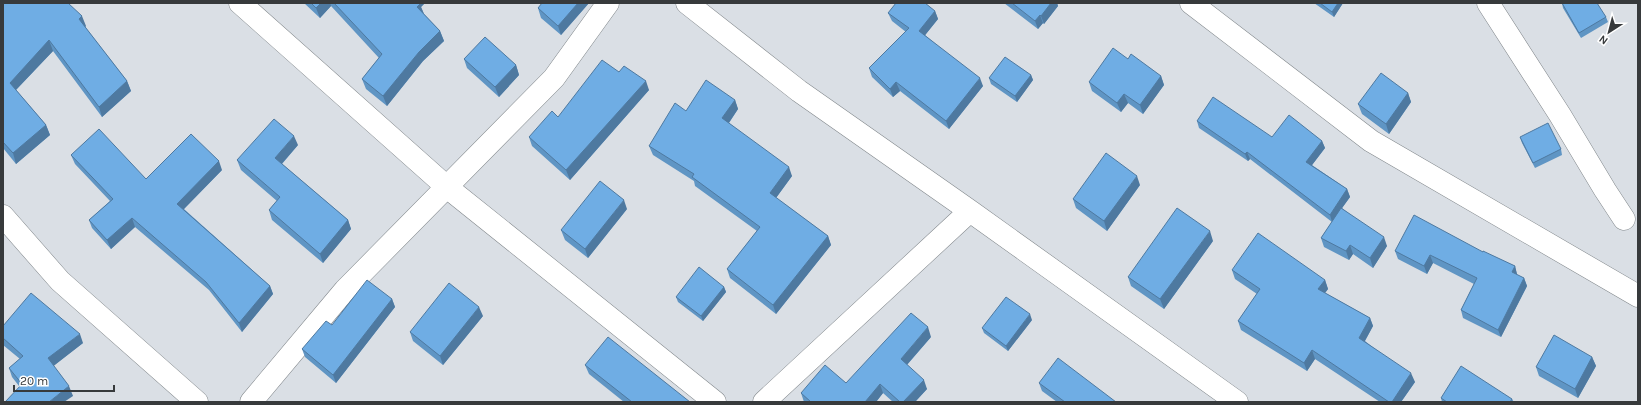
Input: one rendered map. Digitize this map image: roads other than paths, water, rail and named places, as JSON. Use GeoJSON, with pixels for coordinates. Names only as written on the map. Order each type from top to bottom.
{"type":"FeatureCollection","features":[{"type":"Feature","properties":{"kind":"street"},"geometry":{"type":"LineString","coordinates":[[240,3],[448,188],[716,402]]}},
{"type":"Feature","properties":{"kind":"street"},"geometry":{"type":"LineString","coordinates":[[251,402],[345,290],[448,188],[554,78],[608,3]]}},
{"type":"Feature","properties":{"kind":"street"},"geometry":{"type":"LineString","coordinates":[[687,3],[799,91],[1237,402]]}},
{"type":"Feature","properties":{"kind":"street"},"geometry":{"type":"LineString","coordinates":[[1191,3],[1370,141],[1638,296]]}},
{"type":"Feature","properties":{"kind":"street"},"geometry":{"type":"LineString","coordinates":[[1488,3],[1560,115],[1624,219]]}},
{"type":"Feature","properties":{"kind":"street"},"geometry":{"type":"LineString","coordinates":[[764,402],[970,211]]}},
{"type":"Feature","properties":{"kind":"street"},"geometry":{"type":"LineString","coordinates":[[3,216],[60,281],[197,402]]}}]}
